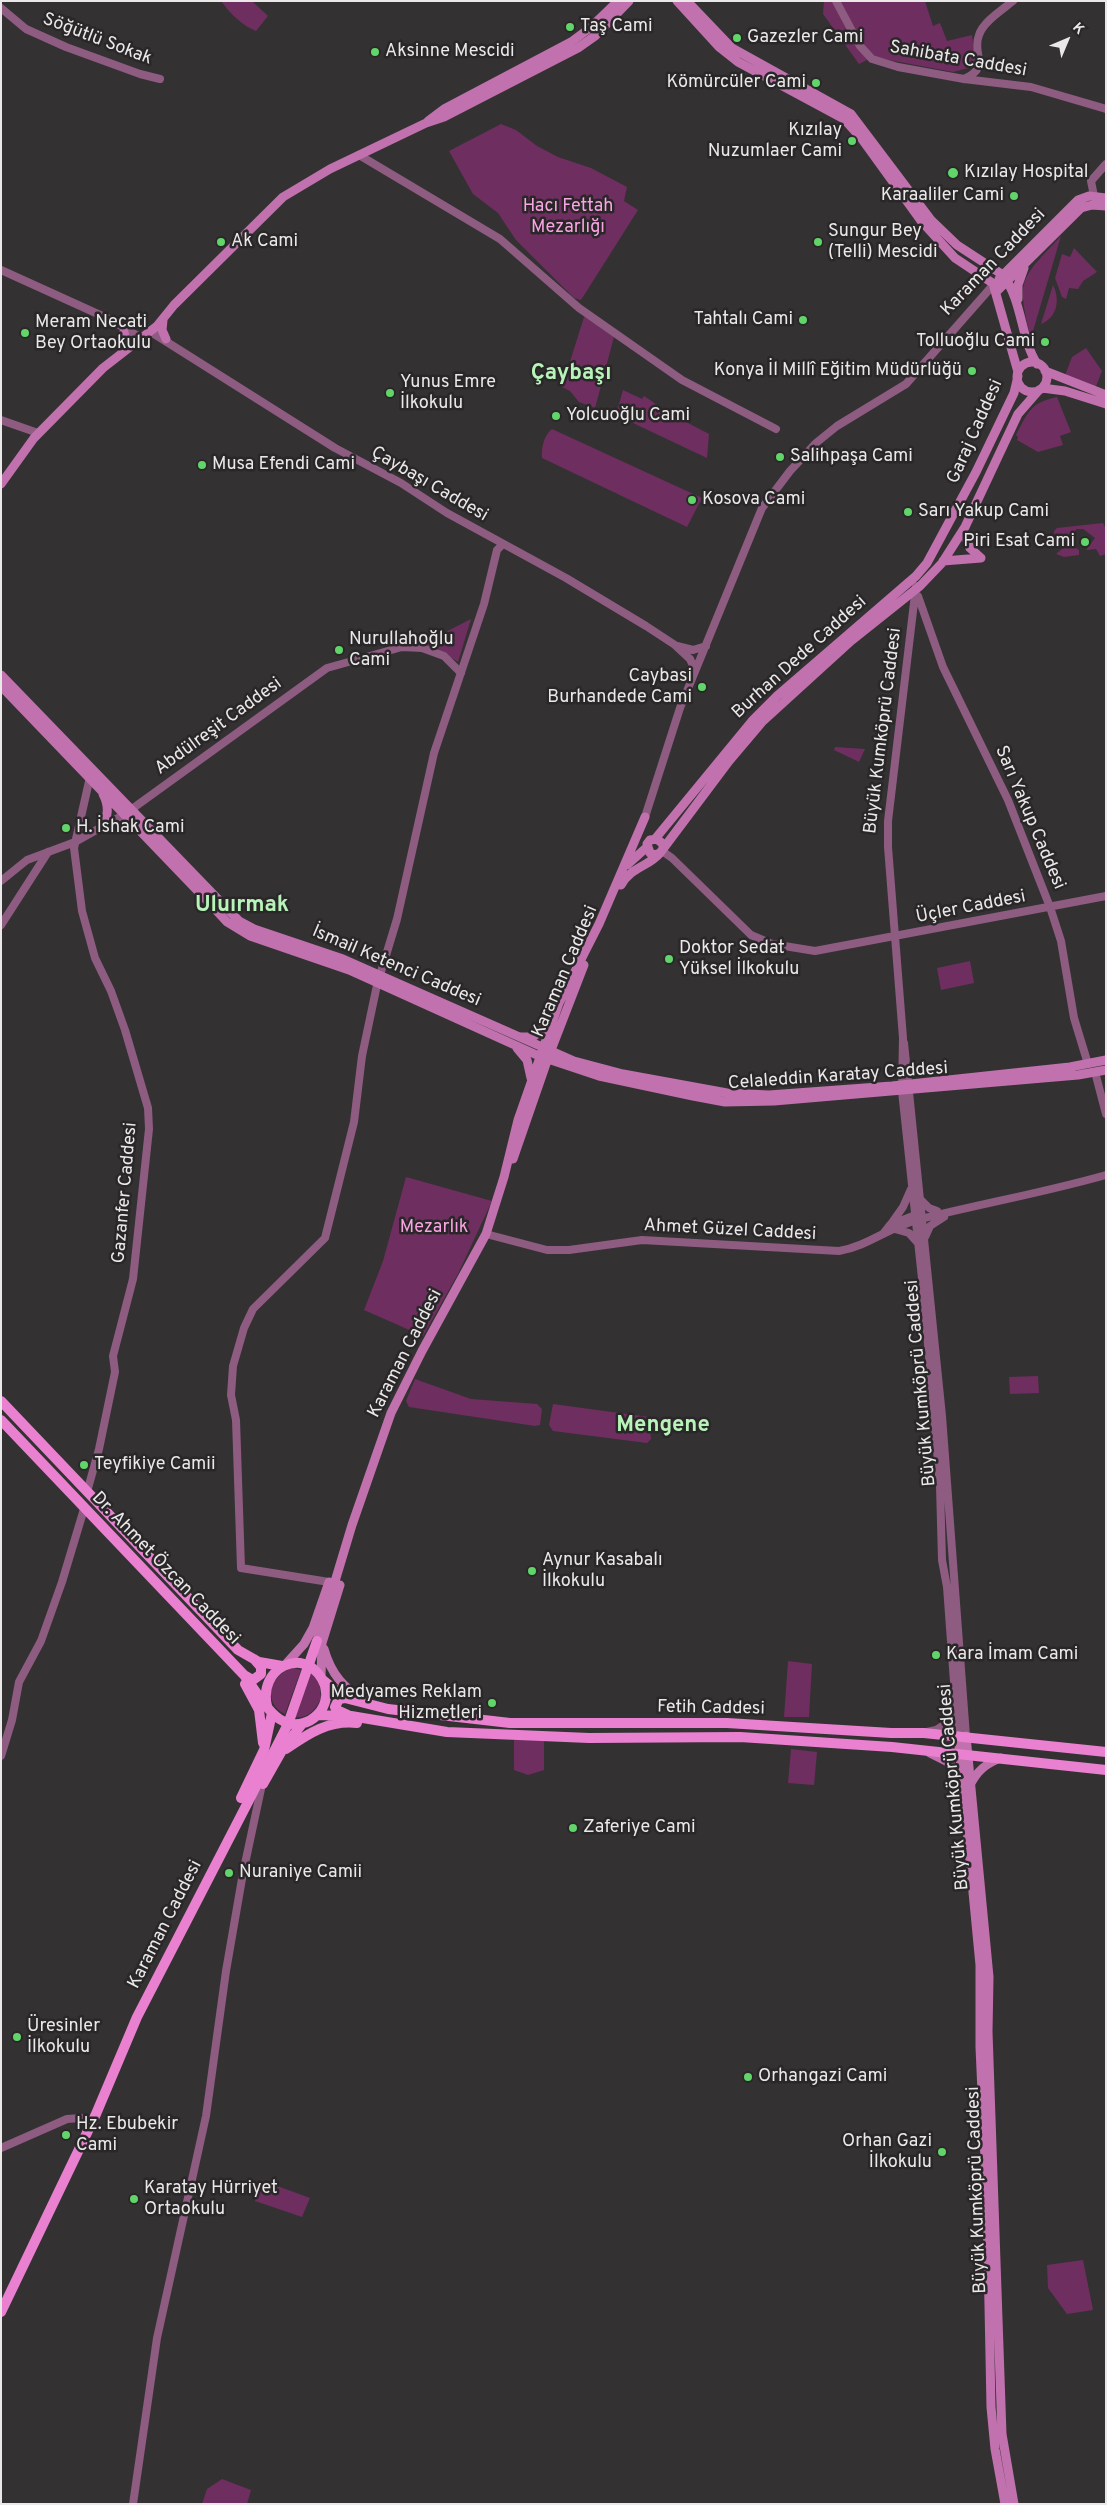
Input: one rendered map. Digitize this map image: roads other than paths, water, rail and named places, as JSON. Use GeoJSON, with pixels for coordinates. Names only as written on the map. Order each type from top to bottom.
{"type":"FeatureCollection","features":[{"type":"Feature","properties":{"kind":"main road"},"geometry":{"type":"LineString","coordinates":[[426,123],[444,109],[571,42],[590,28],[618,1]]}},
{"type":"Feature","properties":{"kind":"main road"},"geometry":{"type":"LineString","coordinates":[[1,484],[38,433],[122,349],[142,337],[283,197],[308,181],[359,155],[426,123],[444,117],[578,48],[595,36],[629,1]]}},
{"type":"Feature","properties":{"kind":"main road"},"geometry":{"type":"LineString","coordinates":[[677,1],[719,47],[738,62],[844,119],[862,139],[922,222],[955,258],[995,288],[1023,388],[1031,392],[1041,389],[1065,391],[1106,404]]}},
{"type":"Feature","properties":{"kind":"main road"},"geometry":{"type":"LineString","coordinates":[[687,1],[732,48],[851,114],[931,220],[957,246],[1006,279],[1018,304],[1029,352],[1037,364],[1046,371],[1106,395]]}},
{"type":"Feature","properties":{"kind":"main road","name":"Karaman Caddesi"},"geometry":{"type":"LineString","coordinates":[[1006,279],[1074,203],[1084,197],[1093,201]]}},
{"type":"Feature","properties":{"kind":"main road"},"geometry":{"type":"LineString","coordinates":[[1093,201],[1106,198]]}},
{"type":"Feature","properties":{"kind":"main road"},"geometry":{"type":"LineString","coordinates":[[1093,201],[1106,206]]}},
{"type":"Feature","properties":{"kind":"main road","name":"Karaman Caddesi"},"geometry":{"type":"LineString","coordinates":[[995,288],[1026,263],[1076,211],[1093,201]]}},
{"type":"Feature","properties":{"kind":"main road"},"geometry":{"type":"LineString","coordinates":[[1018,304],[1018,285],[1026,263]]}},
{"type":"Feature","properties":{"kind":"main road"},"geometry":{"type":"LineString","coordinates":[[103,368],[163,320],[174,305]]}},
{"type":"Feature","properties":{"kind":"main road"},"geometry":{"type":"LineString","coordinates":[[163,320],[162,330],[169,342]]}},
{"type":"Feature","properties":{"kind":"main road"},"geometry":{"type":"LineString","coordinates":[[122,349],[126,340],[124,332]]}},
{"type":"Feature","properties":{"kind":"main road"},"geometry":{"type":"LineString","coordinates":[[1018,374],[1028,363],[1037,364]]}},
{"type":"Feature","properties":{"kind":"main road"},"geometry":{"type":"LineString","coordinates":[[1041,389],[1046,380],[1046,371]]}},
{"type":"Feature","properties":{"kind":"main road","name":"Garaj Caddesi"},"geometry":{"type":"LineString","coordinates":[[916,576],[931,557],[965,494],[1014,393],[1018,374]]}},
{"type":"Feature","properties":{"kind":"main road","name":"Garaj Caddesi"},"geometry":{"type":"LineString","coordinates":[[916,590],[943,561],[963,530],[1018,414],[1041,389]]}},
{"type":"Feature","properties":{"kind":"main road"},"geometry":{"type":"LineString","coordinates":[[943,561],[981,558],[970,548],[963,530]]}},
{"type":"Feature","properties":{"kind":"main road","name":"Burhan Dede Caddesi"},"geometry":{"type":"LineString","coordinates":[[650,844],[752,721],[777,696],[916,576]]}},
{"type":"Feature","properties":{"kind":"main road","name":"Burhan Dede Caddesi"},"geometry":{"type":"LineString","coordinates":[[662,851],[729,761],[762,722],[851,641],[916,590]]}},
{"type":"Feature","properties":{"kind":"main road","name":"İsmail Ketenci Caddesi"},"geometry":{"type":"LineString","coordinates":[[1,675],[214,908],[240,931],[262,941],[330,962],[379,981],[519,1037],[545,1053]]}},
{"type":"Feature","properties":{"kind":"main road","name":"İsmail Ketenci Caddesi"},"geometry":{"type":"LineString","coordinates":[[1,686],[101,789],[128,812]]}},
{"type":"Feature","properties":{"kind":"main road"},"geometry":{"type":"LineString","coordinates":[[101,789],[107,808],[105,823],[101,827]]}},
{"type":"Feature","properties":{"kind":"main road"},"geometry":{"type":"LineString","coordinates":[[645,817],[643,830],[653,855],[662,851],[661,841],[650,844]]}},
{"type":"Feature","properties":{"kind":"main road","name":"Karaman Caddesi"},"geometry":{"type":"LineString","coordinates":[[504,1177],[513,1159],[545,1053],[552,1020],[645,817]]}},
{"type":"Feature","properties":{"kind":"main road","name":"Karaman Caddesi"},"geometry":{"type":"LineString","coordinates":[[621,872],[650,844]]}},
{"type":"Feature","properties":{"kind":"main road","name":"Karaman Caddesi"},"geometry":{"type":"LineString","coordinates":[[1,2312],[96,2114],[137,2017],[288,1724],[319,1642],[345,1548],[391,1413],[422,1351],[486,1234],[531,1083],[625,878],[632,870],[650,862],[662,851]]}},
{"type":"Feature","properties":{"kind":"main road","name":"İsmail Ketenci Caddesi"},"geometry":{"type":"LineString","coordinates":[[379,981],[510,1044],[545,1053]]}},
{"type":"Feature","properties":{"kind":"main road"},"geometry":{"type":"LineString","coordinates":[[519,1037],[533,1037],[552,1020]]}},
{"type":"Feature","properties":{"kind":"main road"},"geometry":{"type":"LineString","coordinates":[[510,1044],[527,1060],[531,1083]]}},
{"type":"Feature","properties":{"kind":"main road","name":"Celaleddin Karatay Caddesi"},"geometry":{"type":"LineString","coordinates":[[545,1053],[599,1076],[725,1102],[1106,1070]]}},
{"type":"Feature","properties":{"kind":"main road","name":"Celaleddin Karatay Caddesi"},"geometry":{"type":"LineString","coordinates":[[906,1087],[1088,1064],[1106,1060]]}},
{"type":"Feature","properties":{"kind":"main road","name":"Dr. Ahmet Özcan Caddesi"},"geometry":{"type":"LineString","coordinates":[[1,1401],[238,1650],[254,1659],[284,1666]]}},
{"type":"Feature","properties":{"kind":"main road","name":"Dr. Ahmet Özcan Caddesi"},"geometry":{"type":"LineString","coordinates":[[1,1420],[240,1671]]}},
{"type":"Feature","properties":{"kind":"main road","name":"Karaman Caddesi"},"geometry":{"type":"LineString","coordinates":[[284,1666],[304,1644],[313,1628],[333,1567],[345,1548]]}},
{"type":"Feature","properties":{"kind":"main road"},"geometry":{"type":"LineString","coordinates":[[319,1642],[328,1664],[339,1681],[351,1693],[375,1706]]}},
{"type":"Feature","properties":{"kind":"main road","name":"Karaman Caddesi"},"geometry":{"type":"LineString","coordinates":[[319,1642],[322,1679]]}},
{"type":"Feature","properties":{"kind":"main road"},"geometry":{"type":"LineString","coordinates":[[240,1671],[251,1680],[261,1674],[261,1667],[254,1659]]}},
{"type":"Feature","properties":{"kind":"main road"},"geometry":{"type":"LineString","coordinates":[[301,1664],[310,1667],[322,1679],[326,1699],[318,1716],[302,1724],[282,1752],[244,1819],[231,1832],[238,1804],[257,1769],[264,1750],[270,1709],[266,1687],[269,1679],[284,1666],[301,1664]]}},
{"type":"Feature","properties":{"kind":"main road"},"geometry":{"type":"LineString","coordinates":[[240,1671],[270,1709],[285,1722],[302,1724]]}},
{"type":"Feature","properties":{"kind":"main road"},"geometry":{"type":"LineString","coordinates":[[240,1671],[258,1710],[264,1750]]}},
{"type":"Feature","properties":{"kind":"main road","name":"Fetih Caddesi"},"geometry":{"type":"LineString","coordinates":[[322,1679],[345,1698],[375,1706],[510,1723],[727,1723],[891,1733],[924,1732],[1106,1752]]}},
{"type":"Feature","properties":{"kind":"main road"},"geometry":{"type":"LineString","coordinates":[[345,1698],[339,1699],[335,1707],[351,1716]]}},
{"type":"Feature","properties":{"kind":"main road","name":"Fetih Caddesi"},"geometry":{"type":"LineString","coordinates":[[318,1716],[351,1716],[447,1732],[546,1737],[740,1738],[923,1750],[1106,1770]]}},
{"type":"Feature","properties":{"kind":"main road"},"geometry":{"type":"LineString","coordinates":[[282,1752],[318,1728],[331,1724],[389,1722]]}},
{"type":"Feature","properties":{"kind":"main road","name":"Büyük Kumköprü Caddesi"},"geometry":{"type":"LineString","coordinates":[[962,1736],[980,1965],[980,2047],[987,2205],[991,2407],[995,2449],[1005,2504]]}},
{"type":"Feature","properties":{"kind":"main road"},"geometry":{"type":"LineString","coordinates":[[923,1750],[950,1762],[966,1785],[983,1767],[1003,1758]]}},
{"type":"Feature","properties":{"kind":"main road","name":"Büyük Kumköprü Caddesi"},"geometry":{"type":"LineString","coordinates":[[966,1785],[989,1977],[988,2032],[1002,2434],[1014,2504]]}},
{"type":"Feature","properties":{"kind":"street","name":"Sahibata Caddesi"},"geometry":{"type":"LineString","coordinates":[[836,1],[860,46],[872,59],[898,68],[964,79],[1031,87],[1106,109]]}},
{"type":"Feature","properties":{"kind":"street"},"geometry":{"type":"LineString","coordinates":[[964,79],[976,72],[979,66],[978,40],[980,32],[1013,1]]}},
{"type":"Feature","properties":{"kind":"street","name":"Söğütlü Sokak"},"geometry":{"type":"LineString","coordinates":[[1,8],[26,29],[99,60],[160,79]]}},
{"type":"Feature","properties":{"kind":"street"},"geometry":{"type":"LineString","coordinates":[[359,155],[506,243],[579,308],[682,380],[776,429]]}},
{"type":"Feature","properties":{"kind":"street"},"geometry":{"type":"LineString","coordinates":[[1093,201],[1091,181],[1106,164]]}},
{"type":"Feature","properties":{"kind":"street"},"geometry":{"type":"LineString","coordinates":[[1,270],[95,313],[142,337]]}},
{"type":"Feature","properties":{"kind":"street","name":"Karaman Caddesi"},"geometry":{"type":"LineString","coordinates":[[645,817],[680,708],[762,508],[816,443],[837,426],[906,384],[995,288]]}},
{"type":"Feature","properties":{"kind":"street"},"geometry":{"type":"LineString","coordinates":[[95,313],[124,332],[142,337]]}},
{"type":"Feature","properties":{"kind":"street","name":"Çaybaşı Caddesi"},"geometry":{"type":"LineString","coordinates":[[142,337],[169,342],[335,448],[400,483],[430,503],[502,544],[566,578],[676,645]]}},
{"type":"Feature","properties":{"kind":"street"},"geometry":{"type":"LineString","coordinates":[[1,420],[38,433]]}},
{"type":"Feature","properties":{"kind":"street"},"geometry":{"type":"LineString","coordinates":[[329,1582],[241,1568],[236,1420],[231,1395],[234,1366],[244,1328],[253,1309],[325,1238],[354,1122],[362,1056],[379,981],[397,919],[434,753],[484,604],[497,550],[502,544]]}},
{"type":"Feature","properties":{"kind":"street","name":"Büyük Kumköprü Caddesi"},"geometry":{"type":"LineString","coordinates":[[916,576],[916,590],[888,821],[888,847],[898,937],[903,1038],[906,1050],[911,1187],[925,1237],[942,1416],[962,1736]]}},
{"type":"Feature","properties":{"kind":"street","name":"Sarı Yakup Caddesi"},"geometry":{"type":"LineString","coordinates":[[916,590],[943,667],[1008,800],[1050,907],[1061,941],[1074,1018],[1088,1064]]}},
{"type":"Feature","properties":{"kind":"street"},"geometry":{"type":"LineString","coordinates":[[676,645],[693,650],[706,646]]}},
{"type":"Feature","properties":{"kind":"street"},"geometry":{"type":"LineString","coordinates":[[676,645],[690,659],[695,670]]}},
{"type":"Feature","properties":{"kind":"street","name":"Abdülreşit Caddesi"},"geometry":{"type":"LineString","coordinates":[[1,880],[27,860],[75,842],[128,812],[326,668],[402,647],[422,648],[444,656],[461,673]]}},
{"type":"Feature","properties":{"kind":"street","name":"Gazanfer Caddesi"},"geometry":{"type":"LineString","coordinates":[[87,1492],[115,1372],[113,1356],[133,1279],[149,1128],[148,1108],[127,1039],[111,991],[95,958],[82,911],[75,842],[90,777]]}},
{"type":"Feature","properties":{"kind":"street","name":"Üçler Caddesi"},"geometry":{"type":"LineString","coordinates":[[662,851],[672,858],[751,935],[772,944],[815,951],[898,937],[1106,896]]}},
{"type":"Feature","properties":{"kind":"street"},"geometry":{"type":"LineString","coordinates":[[1,925],[48,852]]}},
{"type":"Feature","properties":{"kind":"street"},"geometry":{"type":"LineString","coordinates":[[1095,1072],[1106,1114]]}},
{"type":"Feature","properties":{"kind":"street","name":"Büyük Kumköprü Caddesi"},"geometry":{"type":"LineString","coordinates":[[906,1087],[920,1199],[919,1247],[940,1486],[942,1560],[947,1587],[956,1716],[962,1736]]}},
{"type":"Feature","properties":{"kind":"street"},"geometry":{"type":"LineString","coordinates":[[919,1217],[1064,1187],[1106,1175]]}},
{"type":"Feature","properties":{"kind":"street"},"geometry":{"type":"LineString","coordinates":[[893,1227],[911,1187]]}},
{"type":"Feature","properties":{"kind":"street"},"geometry":{"type":"LineString","coordinates":[[920,1199],[923,1204],[938,1211]]}},
{"type":"Feature","properties":{"kind":"street"},"geometry":{"type":"LineString","coordinates":[[893,1227],[938,1211],[955,1211]]}},
{"type":"Feature","properties":{"kind":"street"},"geometry":{"type":"LineString","coordinates":[[925,1237],[931,1225],[955,1211]]}},
{"type":"Feature","properties":{"kind":"street"},"geometry":{"type":"LineString","coordinates":[[893,1227],[909,1233],[917,1240],[919,1247]]}},
{"type":"Feature","properties":{"kind":"street","name":"Ahmet Güzel Caddesi"},"geometry":{"type":"LineString","coordinates":[[486,1234],[547,1250],[569,1250],[642,1240],[833,1251],[861,1246],[893,1227]]}},
{"type":"Feature","properties":{"kind":"street"},"geometry":{"type":"LineString","coordinates":[[1,1756],[19,1682],[40,1640],[62,1582],[84,1509]]}},
{"type":"Feature","properties":{"kind":"street"},"geometry":{"type":"LineString","coordinates":[[924,1732],[936,1730],[956,1716]]}},
{"type":"Feature","properties":{"kind":"street"},"geometry":{"type":"LineString","coordinates":[[133,2504],[157,2338],[206,2116],[228,1961],[243,1874],[261,1789]]}},
{"type":"Feature","properties":{"kind":"street"},"geometry":{"type":"LineString","coordinates":[[1,2148],[67,2119],[81,2118]]}},
{"type":"Feature","properties":{"kind":"place","name":"Taş Cami"},"geometry":{"type":"Point","coordinates":[570,27]}},
{"type":"Feature","properties":{"kind":"place","name":"Gazezler Cami"},"geometry":{"type":"Point","coordinates":[737,38]}},
{"type":"Feature","properties":{"kind":"place","name":"Aksinne Mescidi"},"geometry":{"type":"Point","coordinates":[375,52]}},
{"type":"Feature","properties":{"kind":"place","name":"Kömürcüler Cami"},"geometry":{"type":"Point","coordinates":[816,83]}},
{"type":"Feature","properties":{"kind":"place","name":"Kızılay Nuzumlaer Cami"},"geometry":{"type":"Point","coordinates":[852,141]}},
{"type":"Feature","properties":{"kind":"place","name":"Kızılay Hospital"},"geometry":{"type":"Point","coordinates":[953,173]}},
{"type":"Feature","properties":{"kind":"place","name":"Karaaliler Cami"},"geometry":{"type":"Point","coordinates":[1014,196]}},
{"type":"Feature","properties":{"kind":"place","name":"Ak Cami"},"geometry":{"type":"Point","coordinates":[221,242]}},
{"type":"Feature","properties":{"kind":"place","name":"Sungur Bey (Telli) Mescidi"},"geometry":{"type":"Point","coordinates":[818,242]}},
{"type":"Feature","properties":{"kind":"place","name":"Tahtalı Cami"},"geometry":{"type":"Point","coordinates":[803,320]}},
{"type":"Feature","properties":{"kind":"place","name":"Meram Necati Bey Ortaokulu"},"geometry":{"type":"Point","coordinates":[25,333]}},
{"type":"Feature","properties":{"kind":"place","name":"Tolluoğlu Cami"},"geometry":{"type":"Point","coordinates":[1045,342]}},
{"type":"Feature","properties":{"kind":"place","name":"Konya İl Millî Eğitim Müdürlüğü"},"geometry":{"type":"Point","coordinates":[972,371]}},
{"type":"Feature","properties":{"kind":"place","name":"Yunus Emre İlkokulu"},"geometry":{"type":"Point","coordinates":[390,393]}},
{"type":"Feature","properties":{"kind":"place","name":"Yolcuoğlu Cami"},"geometry":{"type":"Point","coordinates":[556,416]}},
{"type":"Feature","properties":{"kind":"place","name":"Salihpaşa Cami"},"geometry":{"type":"Point","coordinates":[780,457]}},
{"type":"Feature","properties":{"kind":"place","name":"Musa Efendi Cami"},"geometry":{"type":"Point","coordinates":[202,465]}},
{"type":"Feature","properties":{"kind":"place","name":"Kosova Cami"},"geometry":{"type":"Point","coordinates":[692,500]}},
{"type":"Feature","properties":{"kind":"place","name":"Sarı Yakup Cami"},"geometry":{"type":"Point","coordinates":[908,512]}},
{"type":"Feature","properties":{"kind":"place","name":"Piri Esat Cami"},"geometry":{"type":"Point","coordinates":[1085,542]}},
{"type":"Feature","properties":{"kind":"place","name":"Nurullahoğlu Cami"},"geometry":{"type":"Point","coordinates":[339,650]}},
{"type":"Feature","properties":{"kind":"place","name":"Caybasi Burhandede Cami"},"geometry":{"type":"Point","coordinates":[702,687]}},
{"type":"Feature","properties":{"kind":"place","name":"H. İshak Cami"},"geometry":{"type":"Point","coordinates":[66,828]}},
{"type":"Feature","properties":{"kind":"place","name":"Doktor Sedat Yüksel İlkokulu"},"geometry":{"type":"Point","coordinates":[669,959]}},
{"type":"Feature","properties":{"kind":"place","name":"Teyfikiye Camii"},"geometry":{"type":"Point","coordinates":[84,1465]}},
{"type":"Feature","properties":{"kind":"place","name":"Aynur Kasabalı İlkokulu"},"geometry":{"type":"Point","coordinates":[532,1571]}},
{"type":"Feature","properties":{"kind":"place","name":"Kara İmam Cami"},"geometry":{"type":"Point","coordinates":[936,1655]}},
{"type":"Feature","properties":{"kind":"place","name":"Medyames Reklam Hizmetleri"},"geometry":{"type":"Point","coordinates":[492,1703]}},
{"type":"Feature","properties":{"kind":"place","name":"Zaferiye Cami"},"geometry":{"type":"Point","coordinates":[573,1828]}},
{"type":"Feature","properties":{"kind":"place","name":"Nuraniye Camii"},"geometry":{"type":"Point","coordinates":[229,1873]}},
{"type":"Feature","properties":{"kind":"place","name":"Üresinler İlkokulu"},"geometry":{"type":"Point","coordinates":[17,2037]}},
{"type":"Feature","properties":{"kind":"place","name":"Orhangazi Cami"},"geometry":{"type":"Point","coordinates":[748,2077]}},
{"type":"Feature","properties":{"kind":"place","name":"Hz. Ebubekir Cami"},"geometry":{"type":"Point","coordinates":[66,2135]}},
{"type":"Feature","properties":{"kind":"place","name":"Orhan Gazi İlkokulu"},"geometry":{"type":"Point","coordinates":[942,2152]}},
{"type":"Feature","properties":{"kind":"place","name":"Karatay Hürriyet Ortaokulu"},"geometry":{"type":"Point","coordinates":[134,2199]}},
{"type":"Feature","properties":{"kind":"district","name":"Çaybaşı"},"geometry":{"type":"Point","coordinates":[571,375]}},
{"type":"Feature","properties":{"kind":"district","name":"Uluırmak"},"geometry":{"type":"Point","coordinates":[242,907]}},
{"type":"Feature","properties":{"kind":"district","name":"Mengene"},"geometry":{"type":"Point","coordinates":[663,1427]}},
{"type":"Feature","properties":{"kind":"park label","name":"Hacı Fettah Mezarlığı"},"geometry":{"type":"Point","coordinates":[568,217]}},
{"type":"Feature","properties":{"kind":"park label","name":"Mezarlık"},"geometry":{"type":"Point","coordinates":[434,1228]}}]}
